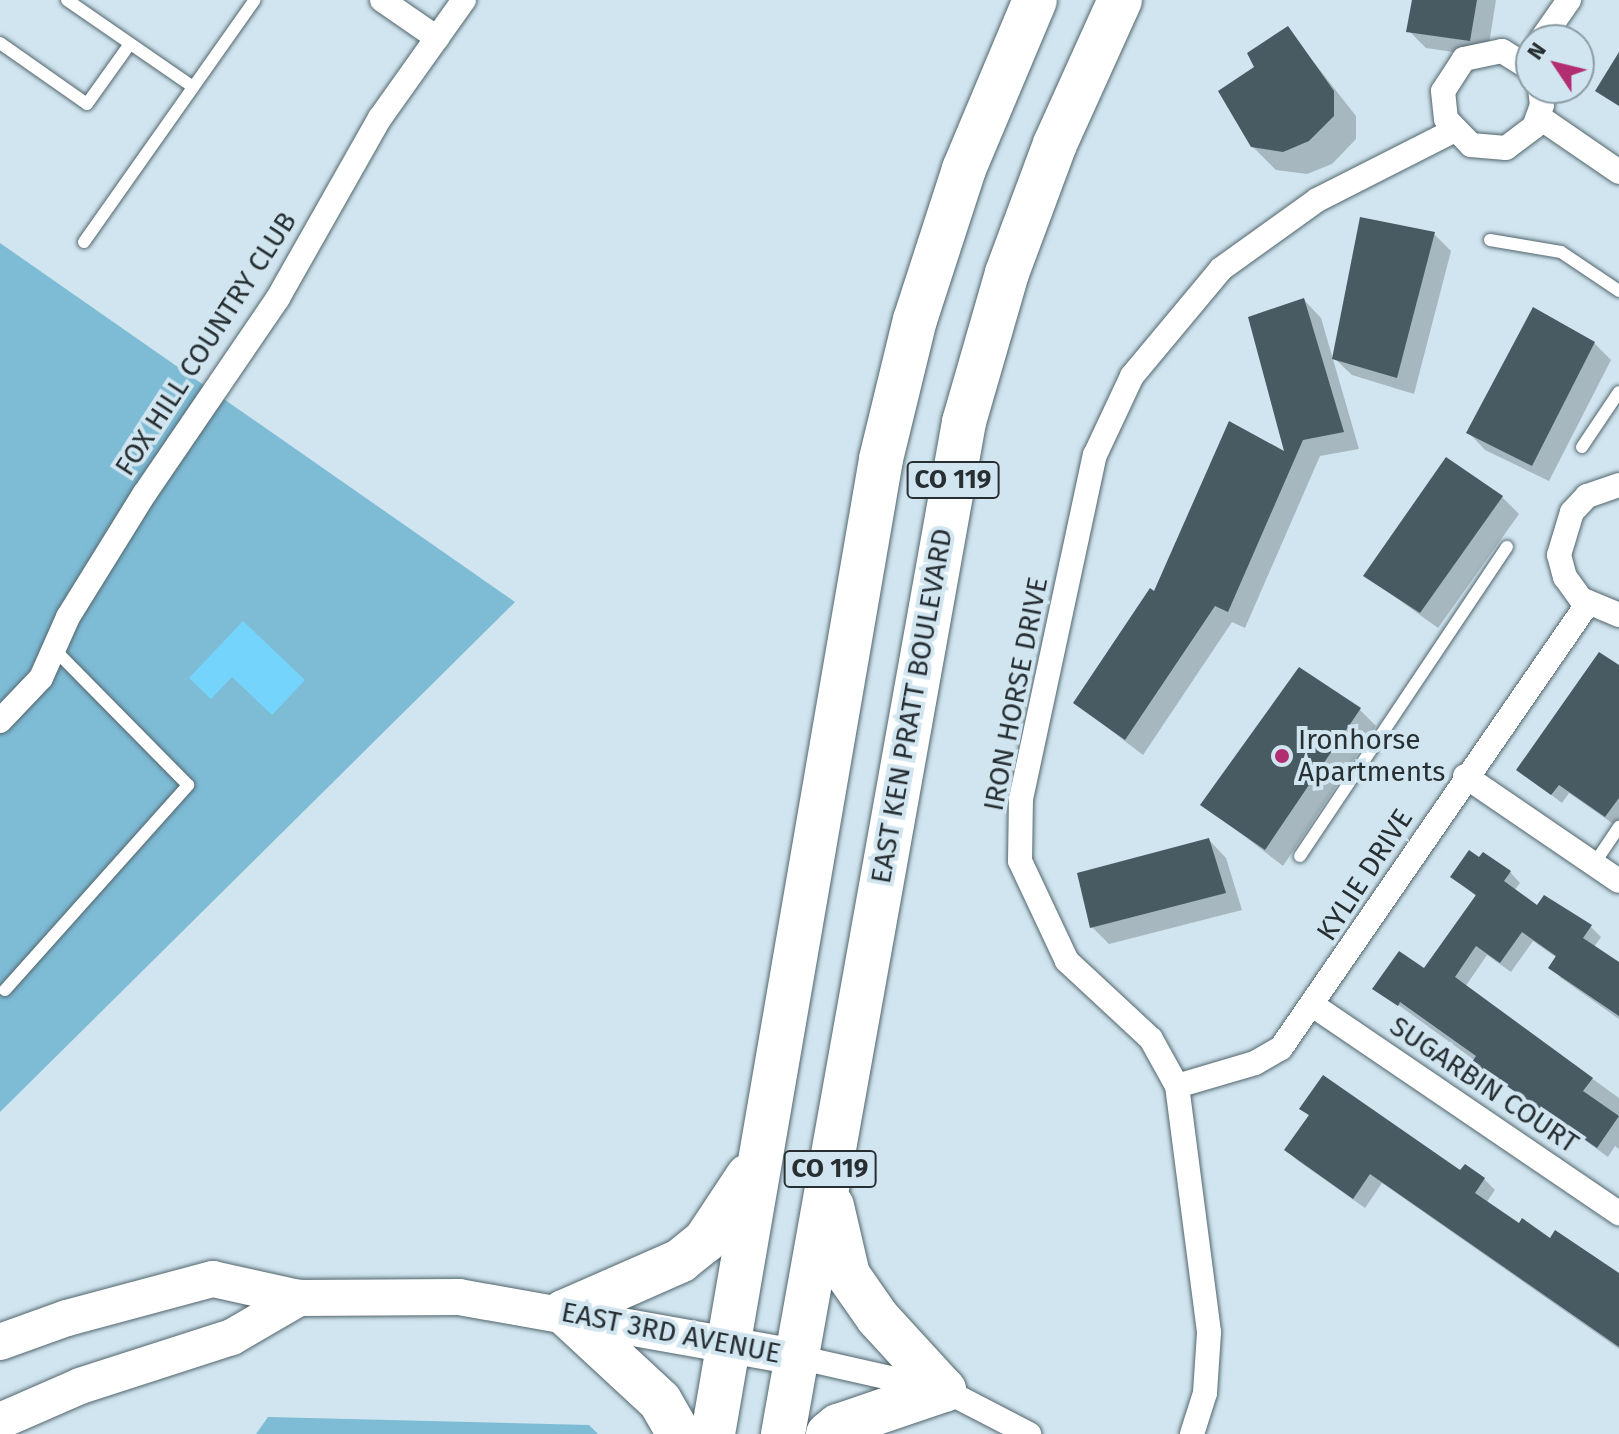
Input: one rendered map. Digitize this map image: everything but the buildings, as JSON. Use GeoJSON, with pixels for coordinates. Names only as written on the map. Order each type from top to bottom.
{"type":"FeatureCollection","features":[{"type":"Feature","properties":{"kind":"highway","name":"CO 119"},"geometry":{"type":"LineString","coordinates":[[713,1434],[881,459],[915,320],[964,169],[1035,0]]}},
{"type":"Feature","properties":{"kind":"highway","name":"EAST KEN PRATT BOULEVARD"},"geometry":{"type":"LineString","coordinates":[[783,1434],[964,422],[1007,273],[1055,144],[1120,0]]}},
{"type":"Feature","properties":{"kind":"highway"},"geometry":{"type":"LineString","coordinates":[[679,1434],[639,1379],[564,1312],[637,1282],[696,1248],[727,1212],[758,1161]]}},
{"type":"Feature","properties":{"kind":"highway"},"geometry":{"type":"LineString","coordinates":[[828,1434],[852,1420],[944,1390],[878,1318],[848,1275],[834,1224],[830,1172]]}},
{"type":"Feature","properties":{"kind":"main road","name":"EAST 3RD AVENUE"},"geometry":{"type":"LineString","coordinates":[[0,1342],[67,1318],[213,1279],[299,1298],[459,1297],[564,1312],[797,1357]]}},
{"type":"Feature","properties":{"kind":"main road","name":"EAST 3RD AVENUE"},"geometry":{"type":"LineString","coordinates":[[0,1421],[80,1386],[232,1337],[299,1298]]}},
{"type":"Feature","properties":{"kind":"street"},"geometry":{"type":"LineString","coordinates":[[382,0],[437,38]]}},
{"type":"Feature","properties":{"kind":"street","name":"FOX HILL COUNTRY CLUB"},"geometry":{"type":"LineString","coordinates":[[0,721],[41,678],[53,648],[145,493],[278,298],[380,118],[464,0]]}},
{"type":"Feature","properties":{"kind":"street"},"geometry":{"type":"LineString","coordinates":[[1552,24],[1569,0]]}},
{"type":"Feature","properties":{"kind":"street"},"geometry":{"type":"LineString","coordinates":[[1515,58],[1489,50],[1454,68],[1442,105],[1453,131],[1471,145],[1494,150],[1526,137],[1539,117],[1539,104]]}},
{"type":"Feature","properties":{"kind":"street"},"geometry":{"type":"LineString","coordinates":[[1539,117],[1619,172]]}},
{"type":"Feature","properties":{"kind":"street","name":"IRON HORSE DRIVE"},"geometry":{"type":"LineString","coordinates":[[1192,1434],[1205,1393],[1209,1332],[1177,1086],[1151,1039],[1067,961],[1020,861],[1021,799],[1095,455],[1132,376],[1221,269],[1317,200],[1453,131]]}},
{"type":"Feature","properties":{"kind":"street"},"geometry":{"type":"LineString","coordinates":[[1619,485],[1587,496],[1562,532],[1559,555],[1565,577],[1588,603],[1619,615]]}},
{"type":"Feature","properties":{"kind":"street","name":"KYLIE DRIVE"},"geometry":{"type":"LineString","coordinates":[[1177,1086],[1255,1063],[1281,1048],[1314,1006],[1465,776],[1588,603]]}},
{"type":"Feature","properties":{"kind":"street"},"geometry":{"type":"LineString","coordinates":[[1465,776],[1619,881]]}},
{"type":"Feature","properties":{"kind":"street","name":"SUGARBIN COURT"},"geometry":{"type":"LineString","coordinates":[[1314,1006],[1619,1213]]}},
{"type":"Feature","properties":{"kind":"street","name":"EAST 3RD AVENUE"},"geometry":{"type":"LineString","coordinates":[[797,1357],[944,1390],[1029,1434]]}},
{"type":"Feature","properties":{"kind":"lane"},"geometry":{"type":"LineString","coordinates":[[67,0],[193,87]]}},
{"type":"Feature","properties":{"kind":"lane"},"geometry":{"type":"LineString","coordinates":[[84,242],[255,0]]}},
{"type":"Feature","properties":{"kind":"lane"},"geometry":{"type":"LineString","coordinates":[[0,43],[87,104],[130,44]]}},
{"type":"Feature","properties":{"kind":"lane"},"geometry":{"type":"LineString","coordinates":[[1490,240],[1561,252],[1619,291]]}},
{"type":"Feature","properties":{"kind":"lane"},"geometry":{"type":"LineString","coordinates":[[1582,447],[1619,392]]}},
{"type":"Feature","properties":{"kind":"lane"},"geometry":{"type":"LineString","coordinates":[[1300,856],[1507,547]]}},
{"type":"Feature","properties":{"kind":"lane"},"geometry":{"type":"LineString","coordinates":[[2,988],[188,785],[53,648]]}},
{"type":"Feature","properties":{"kind":"lane"},"geometry":{"type":"LineString","coordinates":[[1594,864],[1619,827]]}},
{"type":"Feature","properties":{"kind":"shaded area"},"geometry":{"type":"Polygon","coordinates":[[[0,243],[515,602],[0,1112],[0,243]]]}},
{"type":"Feature","properties":{"kind":"shaded area"},"geometry":{"type":"Polygon","coordinates":[[[243,621],[305,680],[272,715],[232,677],[211,699],[189,678],[243,621]]]}},
{"type":"Feature","properties":{"kind":"shaded area"},"geometry":{"type":"Polygon","coordinates":[[[268,1417],[589,1425],[598,1434],[256,1434],[268,1417]]]}},
{"type":"Feature","properties":{"kind":"place","name":"Ironhorse Apartments"},"geometry":{"type":"Point","coordinates":[1282,756]}}]}
